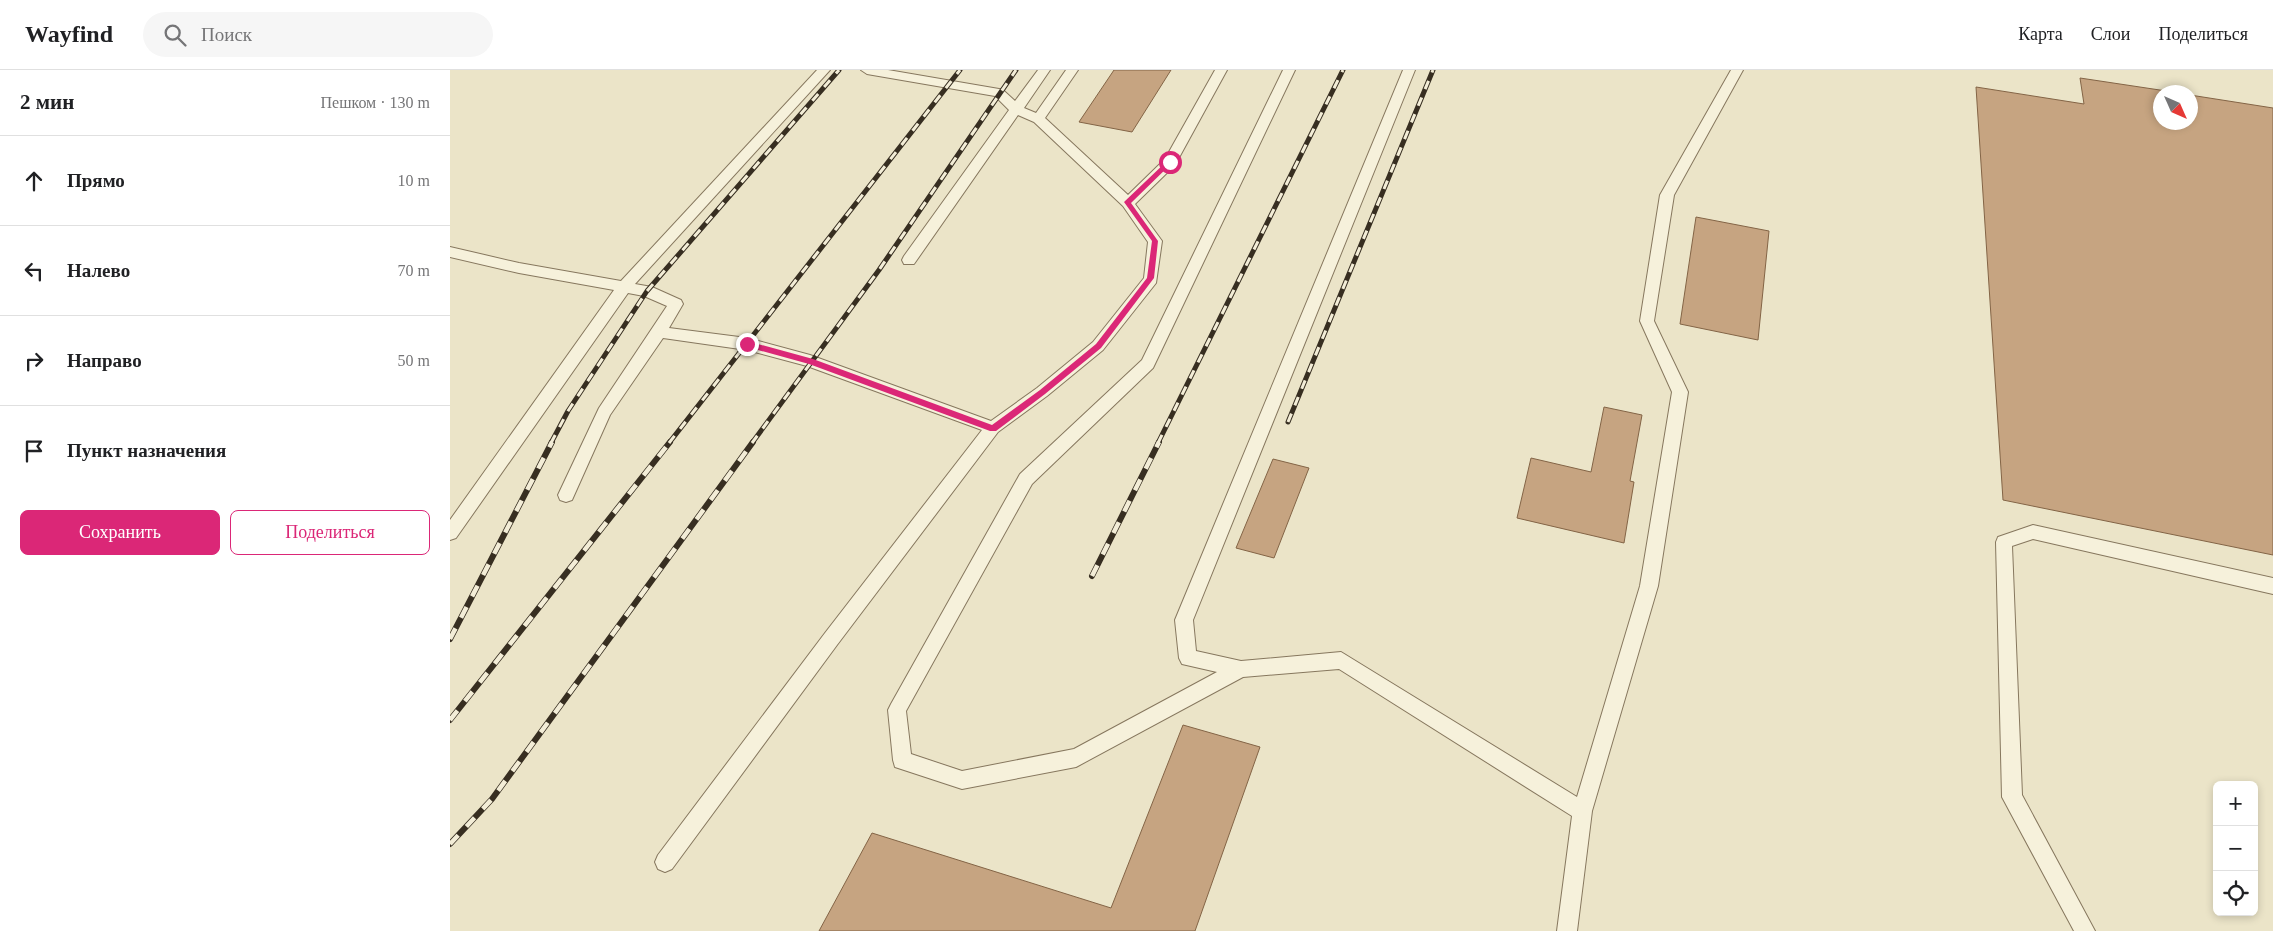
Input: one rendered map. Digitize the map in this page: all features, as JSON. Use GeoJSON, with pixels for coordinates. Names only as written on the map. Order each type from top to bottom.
{"type":"FeatureCollection","features":[{"type":"Feature","properties":{"kind":"lane"},"geometry":{"type":"LineString","coordinates":[[450,534],[624,287],[824,70]]}},
{"type":"Feature","properties":{"kind":"lane"},"geometry":{"type":"LineString","coordinates":[[665,862],[831,639],[993,428],[1042,392],[1098,346],[1151,278],[1155,241],[1128,202],[1038,119],[1016,109],[999,93],[867,70]]}},
{"type":"Feature","properties":{"kind":"lane"},"geometry":{"type":"LineString","coordinates":[[909,260],[1044,70]]}},
{"type":"Feature","properties":{"kind":"lane"},"geometry":{"type":"LineString","coordinates":[[1038,119],[1072,70]]}},
{"type":"Feature","properties":{"kind":"lane"},"geometry":{"type":"LineString","coordinates":[[1128,202],[1170,162],[1220,70]]}},
{"type":"Feature","properties":{"kind":"lane"},"geometry":{"type":"LineString","coordinates":[[1241,669],[1076,758],[962,780],[902,760],[897,710],[1026,479],[1148,364],[1288,70]]}},
{"type":"Feature","properties":{"kind":"lane"},"geometry":{"type":"LineString","coordinates":[[1409,70],[1184,620],[1188,658],[1241,669],[1341,660],[1582,811]]}},
{"type":"Feature","properties":{"kind":"lane"},"geometry":{"type":"LineString","coordinates":[[1567,931],[1582,811],[1649,586],[1680,392],[1647,321],[1667,195],[1737,70]]}},
{"type":"Feature","properties":{"kind":"lane"},"geometry":{"type":"LineString","coordinates":[[450,252],[518,268],[647,291],[676,304],[660,332],[604,412],[566,496]]}},
{"type":"Feature","properties":{"kind":"lane"},"geometry":{"type":"LineString","coordinates":[[660,332],[747,344],[810,361],[993,428]]}},
{"type":"Feature","properties":{"kind":"lane"},"geometry":{"type":"LineString","coordinates":[[2085,931],[2012,797],[2004,542],[2034,532],[2273,586]]}},
{"type":"Feature","properties":{"kind":"building"},"geometry":{"type":"Polygon","coordinates":[[[1114,70],[1171,70],[1132,132],[1079,122],[1114,70]]]}},
{"type":"Feature","properties":{"kind":"building"},"geometry":{"type":"Polygon","coordinates":[[[2080,78],[2153,89],[2153,130],[2198,130],[2198,96],[2273,108],[2273,555],[2003,500],[1976,87],[2084,104],[2080,78]]]}},
{"type":"Feature","properties":{"kind":"building"},"geometry":{"type":"Polygon","coordinates":[[[1696,217],[1769,231],[1758,340],[1680,324],[1696,217]]]}},
{"type":"Feature","properties":{"kind":"building"},"geometry":{"type":"Polygon","coordinates":[[[1604,407],[1642,415],[1630,481],[1634,482],[1624,543],[1517,518],[1531,458],[1591,472],[1604,407]]]}},
{"type":"Feature","properties":{"kind":"building"},"geometry":{"type":"Polygon","coordinates":[[[1273,459],[1309,468],[1274,558],[1236,548],[1273,459]]]}},
{"type":"Feature","properties":{"kind":"building"},"geometry":{"type":"Polygon","coordinates":[[[1183,725],[1260,747],[1195,931],[819,931],[872,833],[1111,908],[1183,725]]]}},
{"type":"Feature","properties":{"kind":"railway"},"geometry":{"type":"LineString","coordinates":[[551,443],[568,411],[647,291],[839,70]]}},
{"type":"Feature","properties":{"kind":"railway"},"geometry":{"type":"LineString","coordinates":[[669,443],[960,70]]}},
{"type":"Feature","properties":{"kind":"railway"},"geometry":{"type":"LineString","coordinates":[[752,443],[879,270],[1016,70]]}},
{"type":"Feature","properties":{"kind":"railway"},"geometry":{"type":"LineString","coordinates":[[1158,443],[1343,70]]}},
{"type":"Feature","properties":{"kind":"railway"},"geometry":{"type":"LineString","coordinates":[[1288,422],[1433,70]]}},
{"type":"Feature","properties":{"kind":"railway"},"geometry":{"type":"LineString","coordinates":[[450,639],[552,442]]}},
{"type":"Feature","properties":{"kind":"railway"},"geometry":{"type":"LineString","coordinates":[[450,720],[670,442]]}},
{"type":"Feature","properties":{"kind":"railway"},"geometry":{"type":"LineString","coordinates":[[450,844],[492,799],[753,442]]}},
{"type":"Feature","properties":{"kind":"railway"},"geometry":{"type":"LineString","coordinates":[[1092,576],[1159,442]]}},
{"type":"Feature","properties":{"kind":"route"},"geometry":{"type":"LineString","coordinates":[[747,344],[810,361],[993,428],[1042,392],[1098,346],[1151,278],[1155,241],[1128,202],[1170,162]]}}]}
